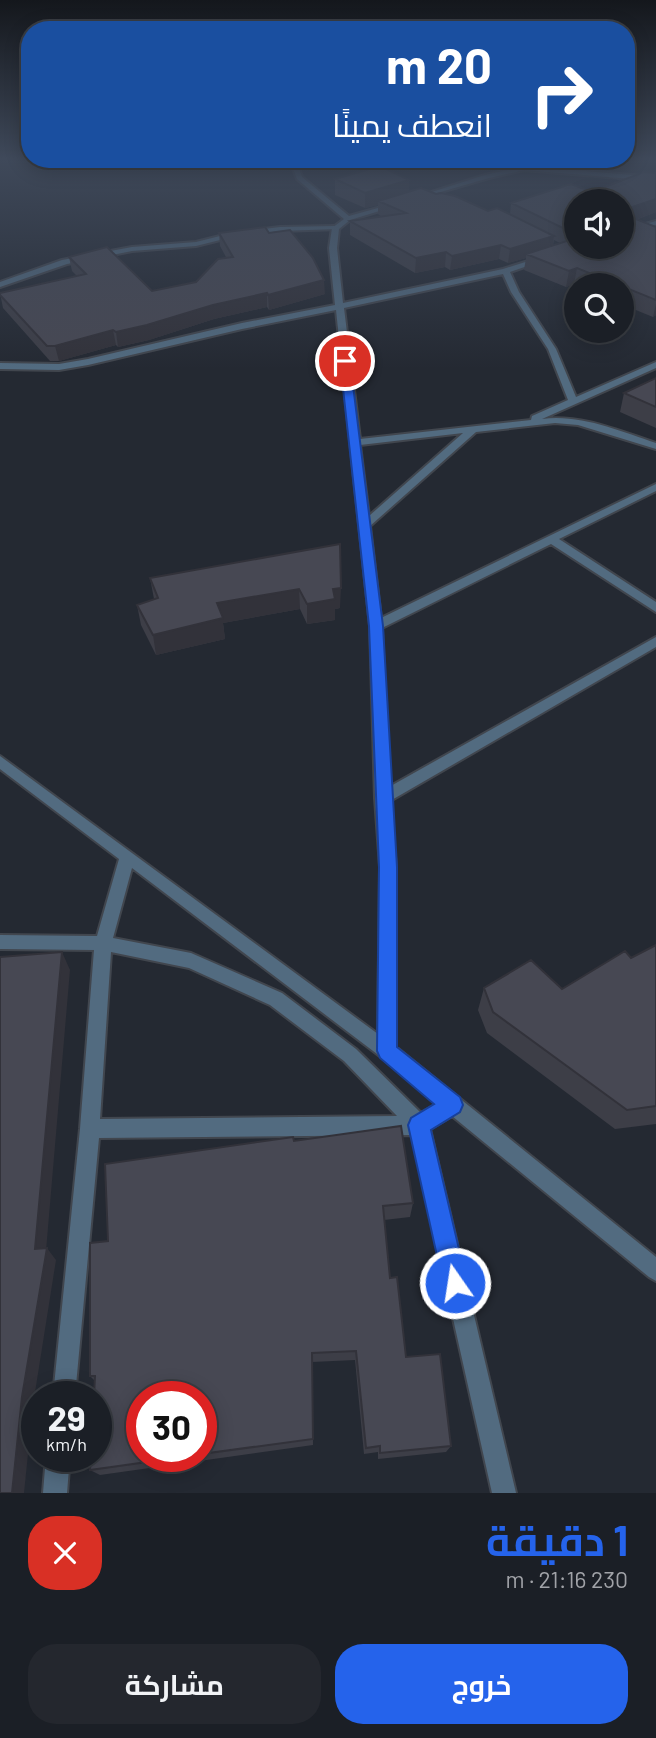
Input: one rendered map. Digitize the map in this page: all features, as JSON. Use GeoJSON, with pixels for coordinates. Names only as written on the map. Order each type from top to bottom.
{"type":"FeatureCollection","features":[{"type":"Feature","properties":{"kind":"street"},"geometry":{"type":"LineString","coordinates":[[0,285],[65,262],[132,249],[196,244],[232,235],[275,230]]}},
{"type":"Feature","properties":{"kind":"street"},"geometry":{"type":"LineString","coordinates":[[336,230],[333,248],[376,626],[382,798],[388,867],[387,1051]]}},
{"type":"Feature","properties":{"kind":"street"},"geometry":{"type":"LineString","coordinates":[[552,245],[564,251]]}},
{"type":"Feature","properties":{"kind":"street"},"geometry":{"type":"LineString","coordinates":[[0,366],[59,367],[88,362],[339,306],[449,285],[506,271],[564,251]]}},
{"type":"Feature","properties":{"kind":"street"},"geometry":{"type":"LineString","coordinates":[[506,271],[515,292],[552,349],[573,400]]}},
{"type":"Feature","properties":{"kind":"street"},"geometry":{"type":"LineString","coordinates":[[528,422],[656,365]]}},
{"type":"Feature","properties":{"kind":"street"},"geometry":{"type":"LineString","coordinates":[[354,443],[528,422],[579,422],[656,446]]}},
{"type":"Feature","properties":{"kind":"street"},"geometry":{"type":"LineString","coordinates":[[364,526],[475,428]]}},
{"type":"Feature","properties":{"kind":"street"},"geometry":{"type":"LineString","coordinates":[[376,626],[656,487]]}},
{"type":"Feature","properties":{"kind":"street"},"geometry":{"type":"LineString","coordinates":[[551,539],[656,608]]}},
{"type":"Feature","properties":{"kind":"street"},"geometry":{"type":"LineString","coordinates":[[382,798],[656,641]]}},
{"type":"Feature","properties":{"kind":"street"},"geometry":{"type":"LineString","coordinates":[[0,761],[387,1051],[656,1270]]}},
{"type":"Feature","properties":{"kind":"street"},"geometry":{"type":"LineString","coordinates":[[65,1381],[90,1129],[103,943],[127,857]]}},
{"type":"Feature","properties":{"kind":"street"},"geometry":{"type":"LineString","coordinates":[[0,942],[103,943],[191,961],[276,999],[350,1055],[419,1125],[503,1493]]}},
{"type":"Feature","properties":{"kind":"street"},"geometry":{"type":"LineString","coordinates":[[90,1129],[419,1125],[453,1105]]}},
{"type":"Feature","properties":{"kind":"street"},"geometry":{"type":"LineString","coordinates":[[55,1493],[57,1472]]}},
{"type":"Feature","properties":{"kind":"building"},"geometry":{"type":"Polygon","coordinates":[[[245,230],[267,230],[269,233],[290,230],[313,258],[324,280],[268,295],[267,293],[213,305],[147,325],[116,332],[113,330],[55,346],[47,346],[0,295],[86,274],[69,257],[107,247],[152,291],[196,282],[218,259],[233,257],[219,233],[245,230]]]}},
{"type":"Feature","properties":{"kind":"building"},"geometry":{"type":"Polygon","coordinates":[[[365,230],[541,230],[554,236],[510,249],[501,245],[452,256],[446,252],[416,258],[365,230]]]}},
{"type":"Feature","properties":{"kind":"building"},"geometry":{"type":"Polygon","coordinates":[[[634,230],[656,230],[656,300],[634,291],[634,273],[589,273],[577,268],[569,271],[526,254],[564,242],[564,259],[634,259],[634,230]]]}},
{"type":"Feature","properties":{"kind":"building"},"geometry":{"type":"Polygon","coordinates":[[[656,378],[656,407],[624,393],[656,378]]]}},
{"type":"Feature","properties":{"kind":"building"},"geometry":{"type":"Polygon","coordinates":[[[340,544],[341,588],[333,589],[335,599],[307,604],[299,589],[217,603],[223,618],[153,635],[137,605],[158,598],[150,578],[340,544]]]}},
{"type":"Feature","properties":{"kind":"building"},"geometry":{"type":"Polygon","coordinates":[[[656,945],[656,1106],[627,1110],[493,1012],[484,988],[531,960],[562,989],[625,951],[631,958],[656,945]]]}},
{"type":"Feature","properties":{"kind":"building"},"geometry":{"type":"Polygon","coordinates":[[[62,952],[35,1249],[47,1248],[25,1381],[21,1381],[12,1493],[0,1493],[0,957],[62,952]]]}},
{"type":"Feature","properties":{"kind":"building"},"geometry":{"type":"Polygon","coordinates":[[[401,1126],[413,1203],[383,1206],[390,1278],[397,1277],[406,1357],[440,1354],[451,1446],[380,1453],[380,1446],[366,1448],[356,1351],[312,1353],[313,1439],[217,1452],[217,1381],[126,1381],[126,1465],[112,1467],[112,1381],[95,1381],[95,1376],[90,1376],[90,1243],[108,1241],[105,1164],[293,1137],[294,1141],[401,1126]]]}},
{"type":"Feature","properties":{"kind":"route"},"geometry":{"type":"LineString","coordinates":[[345,361],[376,626],[382,798],[388,867],[387,1051],[453,1105],[419,1125],[455,1283]]}}]}
